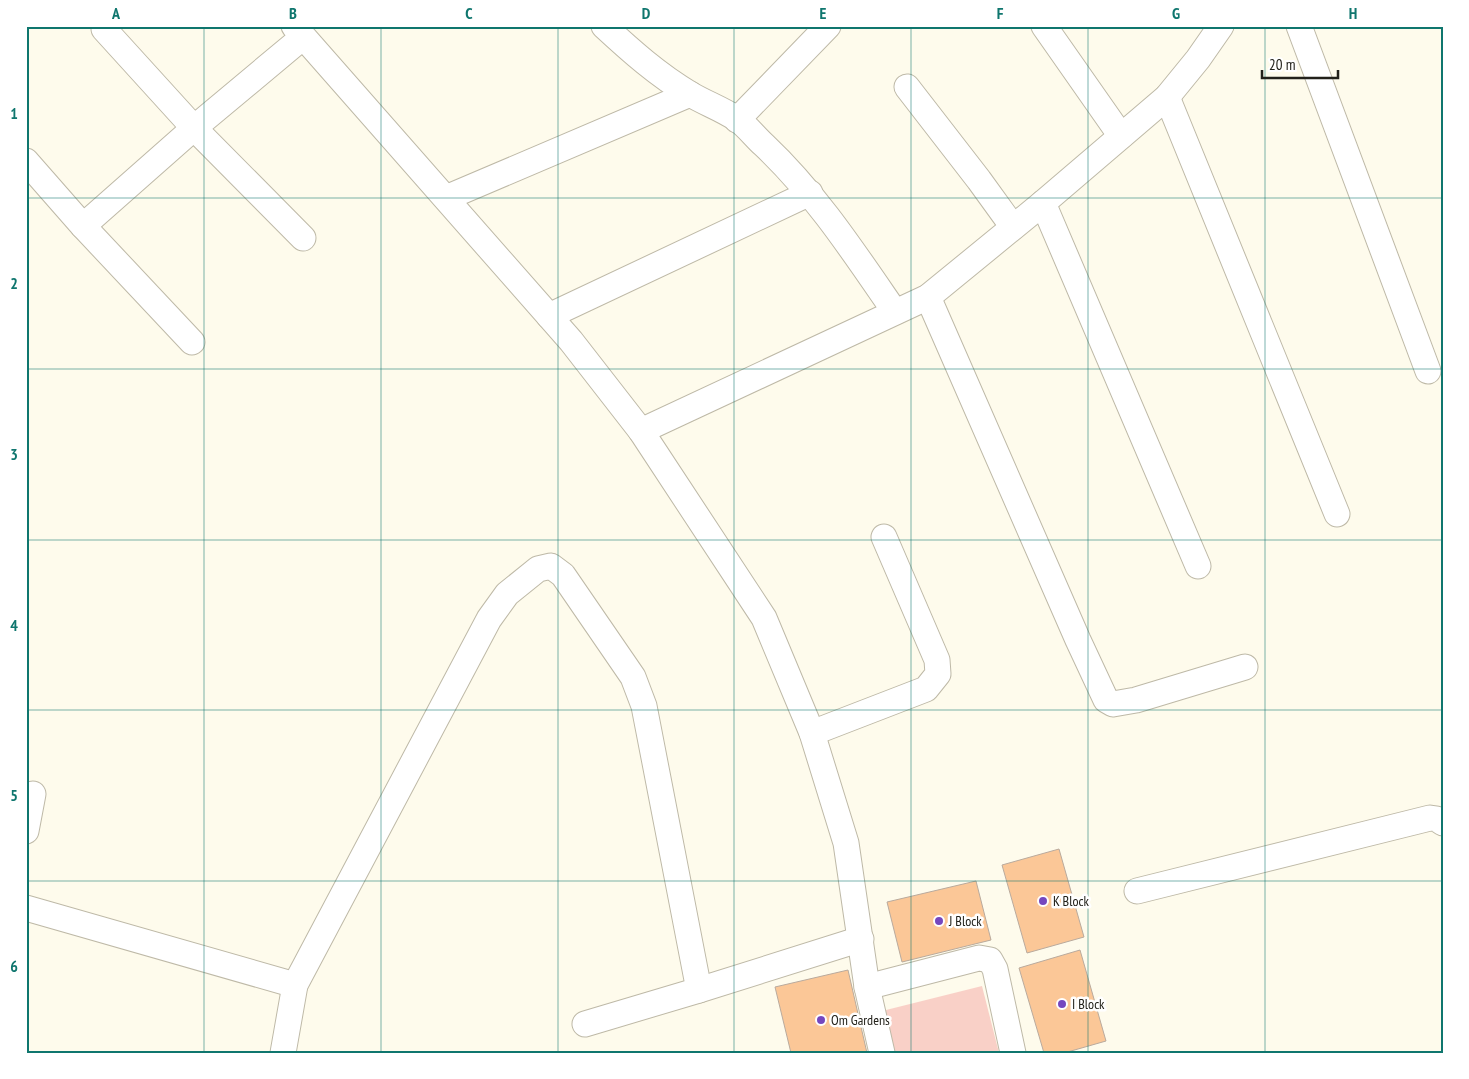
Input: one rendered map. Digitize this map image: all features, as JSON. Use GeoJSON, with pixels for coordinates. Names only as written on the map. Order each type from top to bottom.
{"type":"FeatureCollection","features":[{"type":"Feature","properties":{"kind":"street"},"geometry":{"type":"LineString","coordinates":[[604,26],[638,57],[690,94],[737,120],[782,162],[810,193],[895,312]]}},
{"type":"Feature","properties":{"kind":"street"},"geometry":{"type":"LineString","coordinates":[[737,120],[827,26]]}},
{"type":"Feature","properties":{"kind":"street"},"geometry":{"type":"LineString","coordinates":[[1044,26],[1121,136]]}},
{"type":"Feature","properties":{"kind":"street"},"geometry":{"type":"LineString","coordinates":[[641,431],[928,297],[1167,97],[1198,59],[1221,26]]}},
{"type":"Feature","properties":{"kind":"street"},"geometry":{"type":"LineString","coordinates":[[1298,26],[1428,371]]}},
{"type":"Feature","properties":{"kind":"street"},"geometry":{"type":"LineString","coordinates":[[104,29],[194,128],[303,238]]}},
{"type":"Feature","properties":{"kind":"street"},"geometry":{"type":"LineString","coordinates":[[82,226],[194,128],[298,32],[549,316],[641,431],[764,618],[812,733],[846,842],[867,988],[882,1053]]}},
{"type":"Feature","properties":{"kind":"street"},"geometry":{"type":"LineString","coordinates":[[907,87],[1013,227]]}},
{"type":"Feature","properties":{"kind":"street"},"geometry":{"type":"LineString","coordinates":[[446,198],[690,94]]}},
{"type":"Feature","properties":{"kind":"street"},"geometry":{"type":"LineString","coordinates":[[1167,97],[1336,514]]}},
{"type":"Feature","properties":{"kind":"street"},"geometry":{"type":"LineString","coordinates":[[26,161],[82,226],[192,342]]}},
{"type":"Feature","properties":{"kind":"street"},"geometry":{"type":"LineString","coordinates":[[549,316],[810,193]]}},
{"type":"Feature","properties":{"kind":"street"},"geometry":{"type":"LineString","coordinates":[[1043,202],[1198,566]]}},
{"type":"Feature","properties":{"kind":"street"},"geometry":{"type":"LineString","coordinates":[[928,297],[1106,700],[1112,704],[1136,700],[1245,667]]}},
{"type":"Feature","properties":{"kind":"street"},"geometry":{"type":"LineString","coordinates":[[812,733],[926,689],[938,674],[937,660],[884,537]]}},
{"type":"Feature","properties":{"kind":"street"},"geometry":{"type":"LineString","coordinates":[[283,1053],[295,985],[489,619],[507,594],[538,569],[551,566],[562,575],[633,677],[639,691],[644,706],[698,990]]}},
{"type":"Feature","properties":{"kind":"street"},"geometry":{"type":"LineString","coordinates":[[26,830],[33,794]]}},
{"type":"Feature","properties":{"kind":"street"},"geometry":{"type":"LineString","coordinates":[[1137,890],[1430,818],[1437,819],[1443,823]]}},
{"type":"Feature","properties":{"kind":"street"},"geometry":{"type":"LineString","coordinates":[[26,908],[295,985]]}},
{"type":"Feature","properties":{"kind":"street"},"geometry":{"type":"LineString","coordinates":[[585,1024],[861,939]]}},
{"type":"Feature","properties":{"kind":"street"},"geometry":{"type":"LineString","coordinates":[[867,988],[979,958],[990,960],[995,969],[1013,1053]]}},
{"type":"Feature","properties":{"kind":"shaded area"},"geometry":{"type":"Polygon","coordinates":[[[982,986],[999,1053],[889,1053],[878,1012],[982,986]]]}},
{"type":"Feature","properties":{"kind":"building","name":"K Block"},"geometry":{"type":"Polygon","coordinates":[[[1059,849],[1084,937],[1027,953],[1002,865],[1059,849]]]}},
{"type":"Feature","properties":{"kind":"building","name":"J Block"},"geometry":{"type":"Polygon","coordinates":[[[976,881],[991,940],[902,962],[887,902],[976,881]]]}},
{"type":"Feature","properties":{"kind":"building","name":"I Block"},"geometry":{"type":"Polygon","coordinates":[[[1080,950],[1106,1041],[1064,1053],[1044,1053],[1019,968],[1080,950]]]}},
{"type":"Feature","properties":{"kind":"building","name":"Om Gardens"},"geometry":{"type":"Polygon","coordinates":[[[848,970],[867,1053],[791,1053],[775,987],[848,970]]]}},
{"type":"Feature","properties":{"kind":"place","name":"K Block"},"geometry":{"type":"Point","coordinates":[1043,901]}},
{"type":"Feature","properties":{"kind":"place","name":"J Block"},"geometry":{"type":"Point","coordinates":[939,921]}},
{"type":"Feature","properties":{"kind":"place","name":"I Block"},"geometry":{"type":"Point","coordinates":[1062,1004]}},
{"type":"Feature","properties":{"kind":"place","name":"Om Gardens"},"geometry":{"type":"Point","coordinates":[821,1020]}}]}
